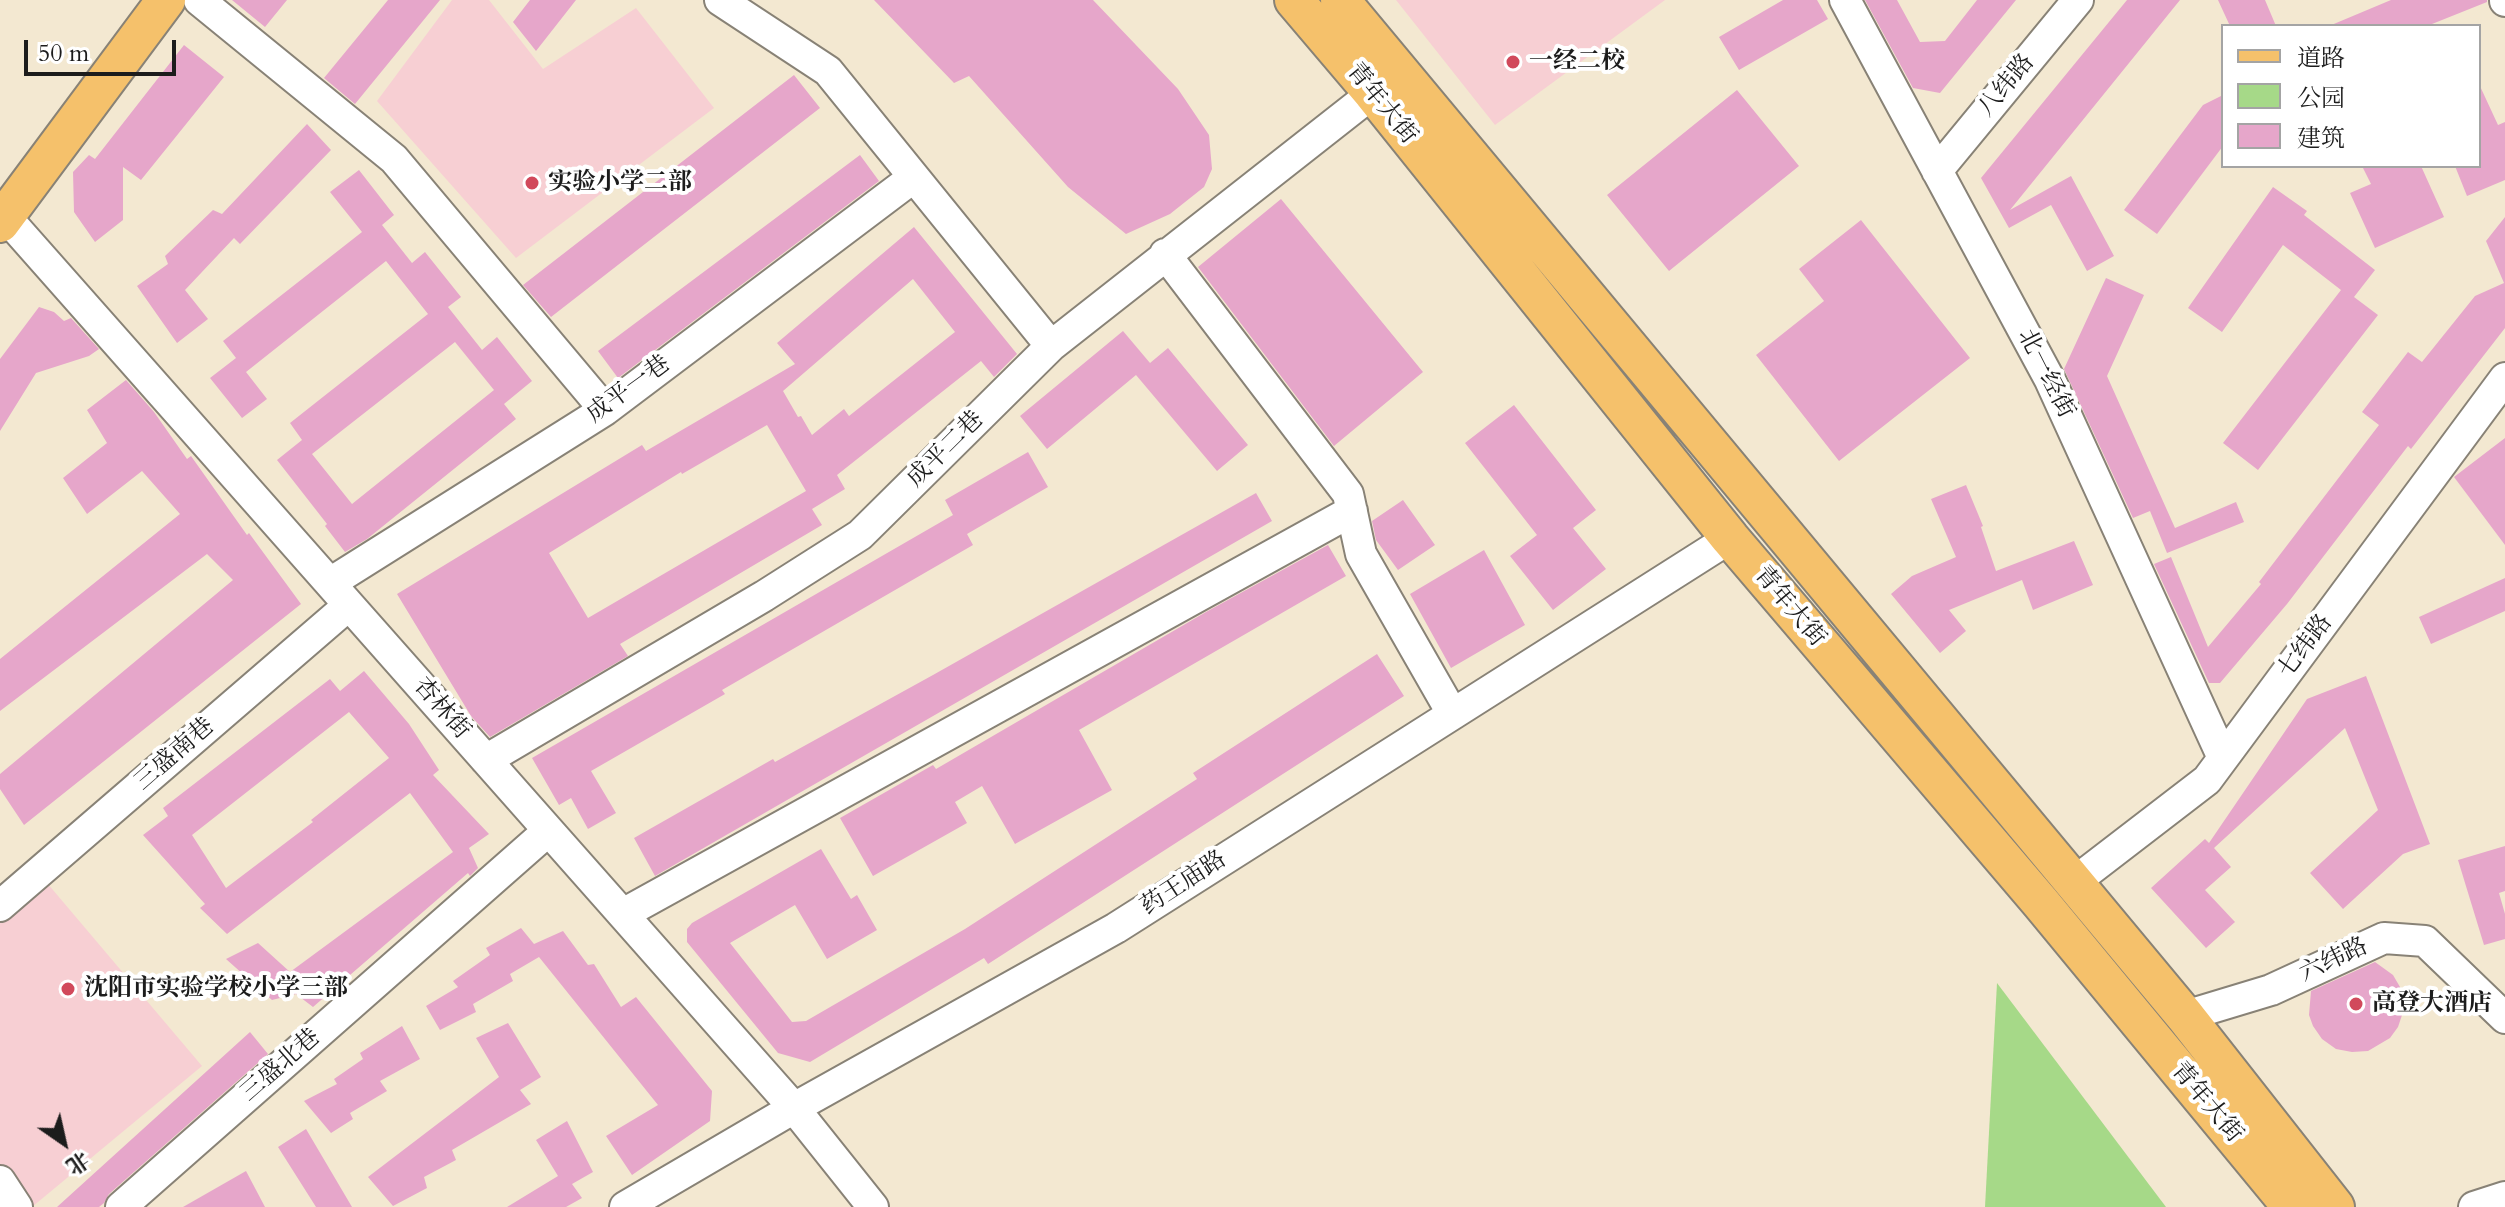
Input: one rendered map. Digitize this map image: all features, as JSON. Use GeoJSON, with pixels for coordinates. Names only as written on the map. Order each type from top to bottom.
{"type":"FeatureCollection","features":[{"type":"Feature","properties":{"kind":"main road"},"geometry":{"type":"LineString","coordinates":[[2,219],[166,0]]}},
{"type":"Feature","properties":{"kind":"main road","name":"青年大街"},"geometry":{"type":"LineString","coordinates":[[1294,0],[1373,93],[1730,538],[2041,903],[2292,1207]]}},
{"type":"Feature","properties":{"kind":"main road","name":"青年大街"},"geometry":{"type":"LineString","coordinates":[[1340,0],[2185,1016],[2335,1207]]}},
{"type":"Feature","properties":{"kind":"main road"},"geometry":{"type":"LineString","coordinates":[[0,177],[64,135]]}},
{"type":"Feature","properties":{"kind":"street"},"geometry":{"type":"LineString","coordinates":[[199,0],[394,159],[605,410]]}},
{"type":"Feature","properties":{"kind":"street"},"geometry":{"type":"LineString","coordinates":[[720,0],[828,71],[1051,346]]}},
{"type":"Feature","properties":{"kind":"street","name":"北一经街"},"geometry":{"type":"LineString","coordinates":[[1845,0],[2050,380],[2223,758]]}},
{"type":"Feature","properties":{"kind":"street","name":"八纬路"},"geometry":{"type":"LineString","coordinates":[[1937,171],[2078,0]]}},
{"type":"Feature","properties":{"kind":"street","name":"成平二巷"},"geometry":{"type":"LineString","coordinates":[[486,760],[764,596],[860,535],[1051,346],[1373,93]]}},
{"type":"Feature","properties":{"kind":"street","name":"成平一巷"},"geometry":{"type":"LineString","coordinates":[[340,594],[605,410],[914,177]]}},
{"type":"Feature","properties":{"kind":"street","name":"杏林街"},"geometry":{"type":"LineString","coordinates":[[2,219],[623,914],[794,1108],[873,1207]]}},
{"type":"Feature","properties":{"kind":"street"},"geometry":{"type":"LineString","coordinates":[[1165,254],[1348,494],[1361,554],[1452,713]]}},
{"type":"Feature","properties":{"kind":"street","name":"七纬路"},"geometry":{"type":"LineString","coordinates":[[2073,883],[2207,780],[2505,378]]}},
{"type":"Feature","properties":{"kind":"street"},"geometry":{"type":"LineString","coordinates":[[623,914],[1352,511]]}},
{"type":"Feature","properties":{"kind":"street","name":"药王庙路"},"geometry":{"type":"LineString","coordinates":[[625,1207],[794,1108],[1116,928],[1730,538]]}},
{"type":"Feature","properties":{"kind":"street","name":"三盛南巷"},"geometry":{"type":"LineString","coordinates":[[0,906],[340,594]]}},
{"type":"Feature","properties":{"kind":"street","name":"三盛北巷"},"geometry":{"type":"LineString","coordinates":[[121,1207],[548,831]]}},
{"type":"Feature","properties":{"kind":"street","name":"六纬路"},"geometry":{"type":"LineString","coordinates":[[2185,1016],[2271,990],[2384,938],[2425,941],[2505,1018]]}},
{"type":"Feature","properties":{"kind":"street"},"geometry":{"type":"LineString","coordinates":[[0,1181],[17,1207]]}},
{"type":"Feature","properties":{"kind":"street"},"geometry":{"type":"LineString","coordinates":[[2474,1207],[2505,1197]]}},
{"type":"Feature","properties":{"kind":"shaded area","name":"实验小学二部"},"geometry":{"type":"Polygon","coordinates":[[[452,0],[489,0],[543,69],[636,8],[714,108],[516,258],[377,101],[452,0]]]}},
{"type":"Feature","properties":{"kind":"shaded area","name":"一经二校"},"geometry":{"type":"Polygon","coordinates":[[[1396,0],[1665,0],[1495,125],[1396,0]]]}},
{"type":"Feature","properties":{"kind":"shaded area","name":"沈阳市实验学校小学三部"},"geometry":{"type":"Polygon","coordinates":[[[42,877],[202,1066],[32,1207],[0,1171],[0,912],[42,877]]]}},
{"type":"Feature","properties":{"kind":"green space"},"geometry":{"type":"Polygon","coordinates":[[[1997,983],[2166,1207],[1985,1207],[1997,983]]]}},
{"type":"Feature","properties":{"kind":"building"},"geometry":{"type":"Polygon","coordinates":[[[232,0],[287,0],[265,27],[232,0]]]}},
{"type":"Feature","properties":{"kind":"building"},"geometry":{"type":"Polygon","coordinates":[[[388,0],[440,0],[355,104],[324,78],[388,0]]]}},
{"type":"Feature","properties":{"kind":"building"},"geometry":{"type":"Polygon","coordinates":[[[530,0],[576,0],[536,51],[513,22],[530,0]]]}},
{"type":"Feature","properties":{"kind":"building"},"geometry":{"type":"Polygon","coordinates":[[[874,0],[1093,0],[1178,89],[1209,135],[1212,169],[1204,187],[1170,214],[1126,234],[1068,187],[969,76],[954,83],[874,0]]]}},
{"type":"Feature","properties":{"kind":"building"},"geometry":{"type":"Polygon","coordinates":[[[1783,0],[1817,0],[1828,19],[1739,70],[1719,37],[1783,0]]]}},
{"type":"Feature","properties":{"kind":"building"},"geometry":{"type":"Polygon","coordinates":[[[1865,0],[1897,0],[1920,42],[1945,41],[1977,0],[2016,0],[1940,93],[1913,88],[1865,0]]]}},
{"type":"Feature","properties":{"kind":"building"},"geometry":{"type":"Polygon","coordinates":[[[2127,0],[2180,0],[2010,210],[2071,176],[2114,256],[2087,271],[2051,205],[2009,228],[1981,178],[2127,0]]]}},
{"type":"Feature","properties":{"kind":"building"},"geometry":{"type":"Polygon","coordinates":[[[2218,0],[2265,0],[2275,24],[2229,24],[2218,0]]]}},
{"type":"Feature","properties":{"kind":"building"},"geometry":{"type":"Polygon","coordinates":[[[2391,0],[2487,0],[2432,24],[2334,24],[2391,0]]]}},
{"type":"Feature","properties":{"kind":"building"},"geometry":{"type":"Polygon","coordinates":[[[184,45],[224,77],[141,180],[123,167],[123,220],[95,242],[74,212],[73,172],[89,155],[95,159],[184,45]]]}},
{"type":"Feature","properties":{"kind":"building"},"geometry":{"type":"Polygon","coordinates":[[[794,75],[820,108],[551,317],[523,285],[794,75]]]}},
{"type":"Feature","properties":{"kind":"building"},"geometry":{"type":"Polygon","coordinates":[[[2481,88],[2498,125],[2505,122],[2505,180],[2467,196],[2456,168],[2481,168],[2481,88]]]}},
{"type":"Feature","properties":{"kind":"building"},"geometry":{"type":"Polygon","coordinates":[[[1737,90],[1799,166],[1669,271],[1607,195],[1737,90]]]}},
{"type":"Feature","properties":{"kind":"building"},"geometry":{"type":"Polygon","coordinates":[[[2221,96],[2221,149],[2157,234],[2124,210],[2203,105],[2221,96]]]}},
{"type":"Feature","properties":{"kind":"building"},"geometry":{"type":"Polygon","coordinates":[[[307,124],[331,150],[240,244],[234,238],[185,290],[208,319],[177,343],[137,286],[168,264],[165,256],[213,210],[222,214],[307,124]]]}},
{"type":"Feature","properties":{"kind":"building"},"geometry":{"type":"Polygon","coordinates":[[[860,155],[879,181],[618,378],[598,351],[860,155]]]}},
{"type":"Feature","properties":{"kind":"building"},"geometry":{"type":"Polygon","coordinates":[[[2363,168],[2422,168],[2444,217],[2375,248],[2350,193],[2371,184],[2363,168]]]}},
{"type":"Feature","properties":{"kind":"building"},"geometry":{"type":"Polygon","coordinates":[[[359,170],[394,215],[382,225],[412,263],[425,252],[461,297],[448,307],[482,350],[497,337],[532,381],[504,404],[516,419],[367,539],[345,552],[277,460],[302,440],[290,423],[428,314],[386,261],[246,372],[267,399],[242,418],[210,378],[236,358],[223,341],[362,232],[330,192],[359,170]],[[455,342],[312,454],[352,504],[494,390],[455,342]]]}},
{"type":"Feature","properties":{"kind":"building"},"geometry":{"type":"Polygon","coordinates":[[[2273,187],[2307,211],[2304,215],[2375,270],[2354,297],[2378,315],[2258,470],[2223,443],[2341,290],[2283,245],[2222,332],[2188,308],[2273,187]]]}},
{"type":"Feature","properties":{"kind":"building"},"geometry":{"type":"Polygon","coordinates":[[[1281,199],[1423,372],[1334,446],[1198,267],[1281,199]]]}},
{"type":"Feature","properties":{"kind":"building"},"geometry":{"type":"Polygon","coordinates":[[[2505,217],[2505,328],[2411,449],[2408,446],[2287,604],[2220,683],[2209,683],[2154,564],[2171,557],[2208,647],[2261,584],[2259,582],[2379,425],[2362,412],[2408,352],[2422,362],[2475,296],[2504,283],[2486,241],[2505,217]]]}},
{"type":"Feature","properties":{"kind":"building"},"geometry":{"type":"Polygon","coordinates":[[[1861,220],[1970,358],[1839,461],[1756,355],[1824,301],[1799,269],[1861,220]]]}},
{"type":"Feature","properties":{"kind":"building"},"geometry":{"type":"Polygon","coordinates":[[[914,227],[1017,354],[994,377],[981,361],[837,475],[845,489],[812,509],[822,525],[620,644],[628,656],[490,737],[471,716],[397,594],[642,445],[646,451],[795,364],[777,343],[914,227]],[[913,279],[783,391],[812,435],[844,409],[849,416],[955,332],[913,279]],[[767,425],[681,472],[549,553],[588,618],[806,491],[767,425]]]}},
{"type":"Feature","properties":{"kind":"building"},"geometry":{"type":"Polygon","coordinates":[[[2106,278],[2144,295],[2107,376],[2175,528],[2236,502],[2244,522],[2167,553],[2150,511],[2133,518],[2064,369],[2106,278]]]}},
{"type":"Feature","properties":{"kind":"building"},"geometry":{"type":"Polygon","coordinates":[[[39,307],[54,312],[64,321],[71,318],[99,349],[89,356],[36,373],[0,431],[0,359],[39,307]]]}},
{"type":"Feature","properties":{"kind":"building"},"geometry":{"type":"Polygon","coordinates":[[[1123,331],[1150,363],[1168,348],[1248,445],[1217,471],[1136,375],[1047,449],[1020,416],[1123,331]]]}},
{"type":"Feature","properties":{"kind":"building"},"geometry":{"type":"Polygon","coordinates":[[[126,380],[154,412],[187,459],[191,456],[301,604],[24,825],[0,789],[0,774],[233,580],[207,554],[0,711],[0,659],[180,514],[142,471],[87,514],[63,478],[107,443],[87,410],[126,380]]]}},
{"type":"Feature","properties":{"kind":"building"},"geometry":{"type":"Polygon","coordinates":[[[1514,405],[1596,510],[1573,528],[1606,569],[1553,610],[1510,556],[1537,535],[1465,443],[1514,405]]]}},
{"type":"Feature","properties":{"kind":"building"},"geometry":{"type":"Polygon","coordinates":[[[2505,438],[2505,545],[2454,477],[2505,438]]]}},
{"type":"Feature","properties":{"kind":"building"},"geometry":{"type":"Polygon","coordinates":[[[1028,452],[1048,487],[967,534],[973,545],[722,690],[725,694],[591,771],[616,813],[588,829],[571,798],[559,805],[532,758],[953,515],[945,500],[1028,452]]]}},
{"type":"Feature","properties":{"kind":"building"},"geometry":{"type":"Polygon","coordinates":[[[1966,485],[1983,526],[1996,571],[2074,541],[2093,585],[2033,610],[2022,580],[1949,610],[1966,631],[1940,653],[1891,594],[1912,576],[1956,557],[1931,499],[1966,485]]]}},
{"type":"Feature","properties":{"kind":"building"},"geometry":{"type":"Polygon","coordinates":[[[1256,493],[1272,521],[655,876],[634,838],[773,759],[775,762],[933,675],[1256,493]]]}},
{"type":"Feature","properties":{"kind":"building"},"geometry":{"type":"Polygon","coordinates":[[[1403,500],[1435,545],[1398,570],[1376,540],[1372,521],[1403,500]]]}},
{"type":"Feature","properties":{"kind":"building"},"geometry":{"type":"Polygon","coordinates":[[[1328,545],[1346,576],[1079,730],[1112,790],[1015,844],[982,786],[955,802],[967,823],[873,876],[840,818],[933,765],[936,769],[1328,545]]]}},
{"type":"Feature","properties":{"kind":"building"},"geometry":{"type":"Polygon","coordinates":[[[1484,550],[1525,625],[1451,668],[1410,594],[1484,550]]]}},
{"type":"Feature","properties":{"kind":"building"},"geometry":{"type":"Polygon","coordinates":[[[2505,578],[2505,611],[2431,644],[2419,617],[2505,578]]]}},
{"type":"Feature","properties":{"kind":"building"},"geometry":{"type":"Polygon","coordinates":[[[1377,654],[1404,696],[988,964],[984,958],[810,1062],[778,1053],[687,942],[687,929],[692,923],[821,849],[851,899],[857,895],[877,930],[827,959],[795,905],[730,943],[792,1022],[806,1021],[965,929],[1197,779],[1193,773],[1377,654]]]}},
{"type":"Feature","properties":{"kind":"building"},"geometry":{"type":"Polygon","coordinates":[[[364,671],[409,724],[439,770],[433,775],[489,834],[469,848],[478,868],[470,876],[468,873],[313,1007],[296,994],[272,1000],[226,959],[258,943],[290,972],[453,852],[410,793],[227,934],[200,908],[205,904],[143,835],[168,816],[163,808],[330,679],[340,691],[364,671]],[[349,712],[192,835],[226,888],[313,822],[311,820],[389,758],[349,712]]]}},
{"type":"Feature","properties":{"kind":"building"},"geometry":{"type":"Polygon","coordinates":[[[2366,676],[2430,844],[2403,854],[2343,909],[2310,873],[2378,810],[2345,728],[2214,848],[2231,867],[2205,890],[2235,922],[2206,948],[2151,888],[2205,839],[2209,843],[2307,699],[2366,676]]]}},
{"type":"Feature","properties":{"kind":"building"},"geometry":{"type":"Polygon","coordinates":[[[2505,846],[2505,891],[2499,893],[2505,914],[2505,939],[2484,945],[2458,860],[2505,846]]]}},
{"type":"Feature","properties":{"kind":"building"},"geometry":{"type":"Polygon","coordinates":[[[521,928],[534,944],[563,931],[588,965],[594,964],[621,1007],[636,997],[712,1091],[710,1121],[632,1175],[606,1136],[658,1105],[539,957],[510,974],[513,981],[473,1004],[476,1012],[440,1030],[426,1006],[458,987],[453,981],[490,955],[486,948],[521,928]]]}},
{"type":"Feature","properties":{"kind":"building","name":"高登大酒店"},"geometry":{"type":"Polygon","coordinates":[[[2375,962],[2393,975],[2400,987],[2404,1009],[2398,1027],[2390,1038],[2368,1051],[2336,1049],[2322,1039],[2313,1026],[2309,1015],[2311,991],[2375,962]]]}},
{"type":"Feature","properties":{"kind":"building"},"geometry":{"type":"Polygon","coordinates":[[[508,1023],[541,1077],[520,1090],[531,1104],[452,1150],[456,1160],[424,1177],[427,1188],[393,1206],[368,1177],[499,1077],[476,1038],[508,1023]]]}},
{"type":"Feature","properties":{"kind":"building"},"geometry":{"type":"Polygon","coordinates":[[[402,1026],[420,1059],[380,1081],[387,1091],[350,1113],[353,1119],[331,1133],[304,1101],[337,1084],[334,1079],[363,1059],[360,1053],[402,1026]]]}},
{"type":"Feature","properties":{"kind":"building"},"geometry":{"type":"Polygon","coordinates":[[[250,1032],[268,1054],[109,1194],[104,1203],[99,1207],[57,1207],[250,1032]]]}},
{"type":"Feature","properties":{"kind":"building"},"geometry":{"type":"Polygon","coordinates":[[[567,1121],[593,1172],[572,1184],[582,1198],[566,1207],[507,1207],[558,1176],[536,1140],[567,1121]]]}},
{"type":"Feature","properties":{"kind":"building"},"geometry":{"type":"Polygon","coordinates":[[[306,1129],[352,1207],[316,1207],[278,1147],[306,1129]]]}},
{"type":"Feature","properties":{"kind":"building"},"geometry":{"type":"Polygon","coordinates":[[[246,1171],[265,1207],[183,1207],[246,1171]]]}},
{"type":"Feature","properties":{"kind":"place","name":"一经二校"},"geometry":{"type":"Point","coordinates":[1513,62]}},
{"type":"Feature","properties":{"kind":"place","name":"实验小学二部"},"geometry":{"type":"Point","coordinates":[532,183]}},
{"type":"Feature","properties":{"kind":"place","name":"沈阳市实验学校小学三部"},"geometry":{"type":"Point","coordinates":[68,989]}},
{"type":"Feature","properties":{"kind":"place","name":"高登大酒店"},"geometry":{"type":"Point","coordinates":[2356,1004]}}]}
